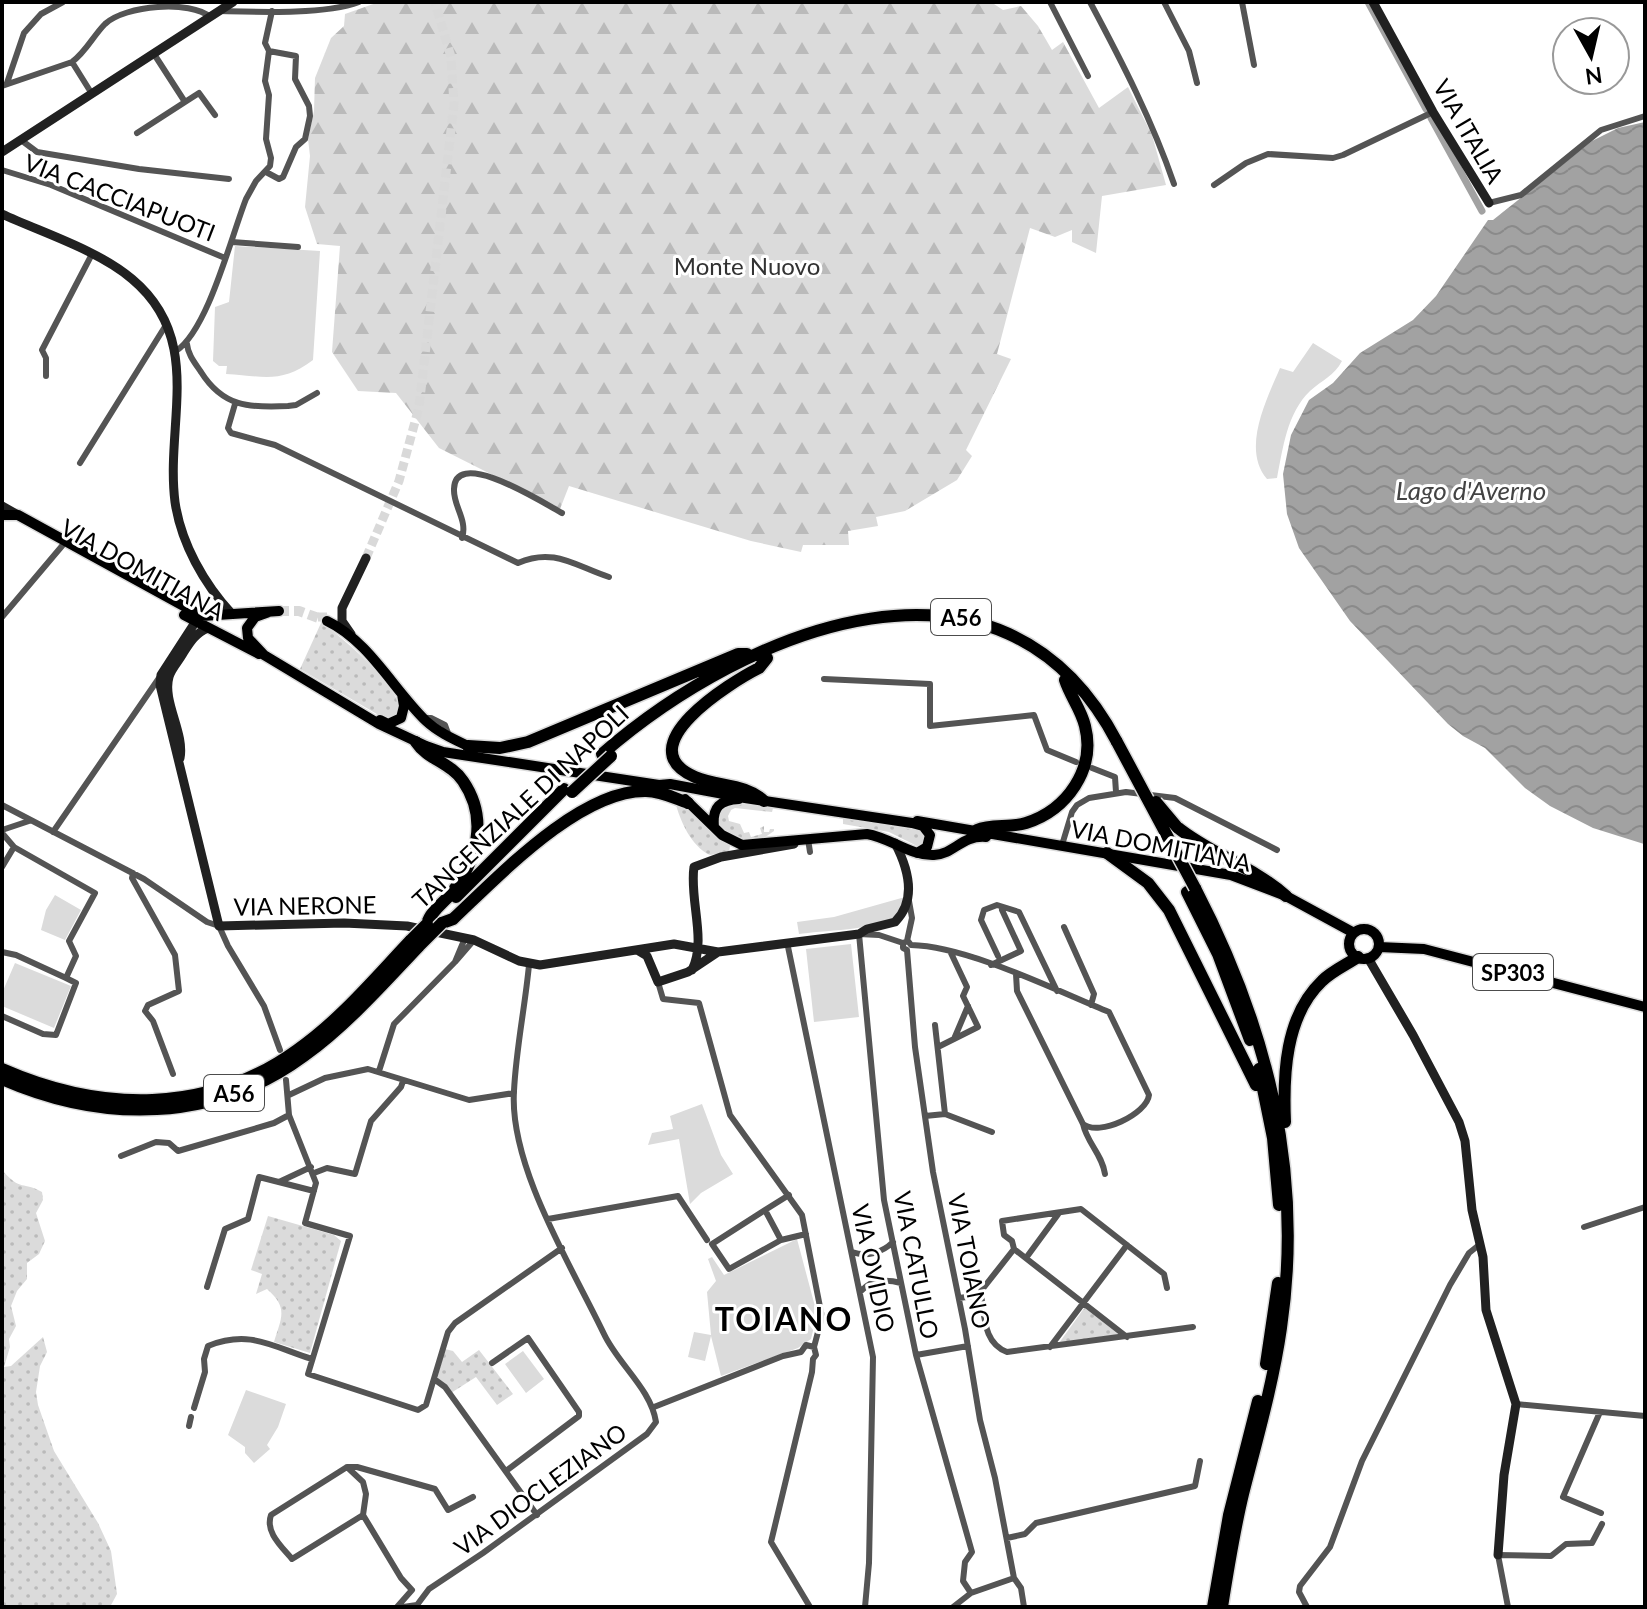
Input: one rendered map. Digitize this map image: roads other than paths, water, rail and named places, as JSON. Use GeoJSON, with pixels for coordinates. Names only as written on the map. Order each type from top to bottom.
{"type":"FeatureCollection","features":[{"type":"Feature","properties":{"kind":"highway","name":"TANGENZIALE DI NAPOLI"},"geometry":{"type":"LineString","coordinates":[[2,1079],[47,1097],[114,1110],[178,1107],[225,1097],[271,1077],[307,1055],[346,1021],[415,943],[427,924],[607,755],[696,694],[762,656],[817,632],[878,618],[929,615],[977,620],[1029,642],[1055,660],[1090,697],[1154,820]]}},
{"type":"Feature","properties":{"kind":"highway","name":"TANGENZIALE DI NAPOLI"},"geometry":{"type":"LineString","coordinates":[[762,656],[873,627],[914,623],[948,624],[988,632],[1013,642],[1035,655],[1065,680],[1138,780],[1154,820]]}},
{"type":"Feature","properties":{"kind":"highway"},"geometry":{"type":"LineString","coordinates":[[468,746],[492,748],[519,745],[729,657],[738,654],[762,656],[759,668],[690,716],[679,729],[673,744],[675,759],[682,770],[700,779],[755,793],[764,801]]}},
{"type":"Feature","properties":{"kind":"highway"},"geometry":{"type":"LineString","coordinates":[[977,830],[1030,822],[1059,804],[1078,783],[1087,757],[1087,737],[1082,717],[1065,680]]}},
{"type":"Feature","properties":{"kind":"highway"},"geometry":{"type":"LineString","coordinates":[[421,744],[420,749],[448,765],[462,778],[471,792],[478,818],[478,837],[469,865],[427,924]]}},
{"type":"Feature","properties":{"kind":"highway"},"geometry":{"type":"LineString","coordinates":[[1138,780],[1177,827],[1213,852],[1272,883],[1286,896]]}},
{"type":"Feature","properties":{"kind":"highway","name":"TANGENZIALE DI NAPOLI"},"geometry":{"type":"LineString","coordinates":[[2,1069],[55,1090],[120,1101],[179,1098],[223,1087],[260,1072],[298,1049],[415,943],[442,923],[568,790]]}},
{"type":"Feature","properties":{"kind":"highway"},"geometry":{"type":"LineString","coordinates":[[442,923],[453,919],[565,820],[588,806],[612,797],[644,791],[667,794],[688,803]]}},
{"type":"Feature","properties":{"kind":"highway"},"geometry":{"type":"LineString","coordinates":[[1154,820],[1227,952],[1251,1012],[1272,1086],[1282,1140],[1288,1241],[1281,1328],[1234,1534],[1222,1607]]}},
{"type":"Feature","properties":{"kind":"highway"},"geometry":{"type":"LineString","coordinates":[[1107,853],[1139,875],[1169,910],[1258,1091],[1266,1099]]}},
{"type":"Feature","properties":{"kind":"highway"},"geometry":{"type":"LineString","coordinates":[[1191,890],[1240,1009],[1266,1099],[1279,1200],[1276,1300],[1263,1383],[1229,1515],[1213,1607]]}},
{"type":"Feature","properties":{"kind":"highway"},"geometry":{"type":"LineString","coordinates":[[1282,1140],[1285,1128],[1284,1078],[1294,1029],[1319,983],[1363,958]]}},
{"type":"Feature","properties":{"kind":"main road","name":"VIA DOMITIANA"},"geometry":{"type":"LineString","coordinates":[[5,512],[202,616],[274,611],[255,617],[247,628],[248,638],[264,655]]}},
{"type":"Feature","properties":{"kind":"main road","name":"VIA DOMITIANA"},"geometry":{"type":"LineString","coordinates":[[5,512],[208,628],[264,655],[379,724],[443,752],[912,823],[918,821],[977,830],[1231,875],[1286,896],[1354,933]]}},
{"type":"Feature","properties":{"kind":"main road"},"geometry":{"type":"LineString","coordinates":[[327,619],[353,639],[423,718],[468,746],[522,762]]}},
{"type":"Feature","properties":{"kind":"main road"},"geometry":{"type":"LineString","coordinates":[[374,719],[388,724],[398,721],[404,711],[402,694]]}},
{"type":"Feature","properties":{"kind":"main road"},"geometry":{"type":"LineString","coordinates":[[421,744],[436,743],[445,731]]}},
{"type":"Feature","properties":{"kind":"main road"},"geometry":{"type":"LineString","coordinates":[[659,785],[676,792],[726,839],[742,845],[867,834],[917,853],[940,854],[969,837],[997,835]]}},
{"type":"Feature","properties":{"kind":"main road"},"geometry":{"type":"LineString","coordinates":[[714,827],[713,814],[717,806],[725,800],[745,798]]}},
{"type":"Feature","properties":{"kind":"main road"},"geometry":{"type":"LineString","coordinates":[[912,823],[923,826],[930,835],[927,847],[917,853]]}},
{"type":"Feature","properties":{"kind":"main road"},"geometry":{"type":"LineString","coordinates":[[1364,929],[1379,939],[1379,947],[1375,954],[1363,958],[1352,952],[1350,944],[1354,933],[1364,929]]}},
{"type":"Feature","properties":{"kind":"main road","name":"SP303"},"geometry":{"type":"LineString","coordinates":[[1379,947],[1424,949],[1645,1007]]}},
{"type":"Feature","properties":{"kind":"street"},"geometry":{"type":"LineString","coordinates":[[5,85],[24,33],[41,14],[63,2]]}},
{"type":"Feature","properties":{"kind":"street"},"geometry":{"type":"LineString","coordinates":[[5,85],[72,62],[80,57],[107,23],[119,16],[170,2],[200,6],[215,14],[359,2]]}},
{"type":"Feature","properties":{"kind":"street"},"geometry":{"type":"LineString","coordinates":[[2,152],[233,2]]}},
{"type":"Feature","properties":{"kind":"street"},"geometry":{"type":"LineString","coordinates":[[1050,2],[1088,76]]}},
{"type":"Feature","properties":{"kind":"street"},"geometry":{"type":"LineString","coordinates":[[1090,2],[1133,80],[1174,184]]}},
{"type":"Feature","properties":{"kind":"street"},"geometry":{"type":"LineString","coordinates":[[1164,2],[1189,51],[1197,83]]}},
{"type":"Feature","properties":{"kind":"street"},"geometry":{"type":"LineString","coordinates":[[1242,2],[1254,65]]}},
{"type":"Feature","properties":{"kind":"street","name":"VIA ITALIA"},"geometry":{"type":"LineString","coordinates":[[1373,2],[1433,112],[1489,203],[1521,195],[1592,135],[1616,123],[1645,116]]}},
{"type":"Feature","properties":{"kind":"street"},"geometry":{"type":"LineString","coordinates":[[176,351],[187,344],[199,325],[246,199],[256,181],[266,172],[271,158],[266,139],[269,95],[265,81],[269,51],[265,43],[272,11]]}},
{"type":"Feature","properties":{"kind":"street"},"geometry":{"type":"LineString","coordinates":[[266,172],[279,179],[283,177],[296,147],[305,139],[310,116],[309,106],[295,79],[296,56],[269,51]]}},
{"type":"Feature","properties":{"kind":"street"},"geometry":{"type":"LineString","coordinates":[[154,54],[185,102]]}},
{"type":"Feature","properties":{"kind":"street"},"geometry":{"type":"LineString","coordinates":[[72,62],[92,94]]}},
{"type":"Feature","properties":{"kind":"street"},"geometry":{"type":"LineString","coordinates":[[137,133],[199,93],[215,115]]}},
{"type":"Feature","properties":{"kind":"street"},"geometry":{"type":"LineString","coordinates":[[1214,185],[1246,163],[1268,154],[1333,158],[1343,155],[1433,112]]}},
{"type":"Feature","properties":{"kind":"street"},"geometry":{"type":"LineString","coordinates":[[21,140],[37,152],[139,169],[229,179]]}},
{"type":"Feature","properties":{"kind":"street","name":"VIA CACCIAPUOTI"},"geometry":{"type":"LineString","coordinates":[[2,170],[51,185],[225,258]]}},
{"type":"Feature","properties":{"kind":"street"},"geometry":{"type":"LineString","coordinates":[[2,214],[116,267],[138,284],[154,303],[176,351],[178,378],[174,475],[177,515],[196,564],[232,614]]}},
{"type":"Feature","properties":{"kind":"street"},"geometry":{"type":"LineString","coordinates":[[232,242],[298,247]]}},
{"type":"Feature","properties":{"kind":"street"},"geometry":{"type":"LineString","coordinates":[[46,376],[46,358],[42,350],[92,254]]}},
{"type":"Feature","properties":{"kind":"street"},"geometry":{"type":"LineString","coordinates":[[80,463],[166,325]]}},
{"type":"Feature","properties":{"kind":"street"},"geometry":{"type":"LineString","coordinates":[[187,344],[194,362],[218,395],[235,404],[296,405],[317,393]]}},
{"type":"Feature","properties":{"kind":"street"},"geometry":{"type":"LineString","coordinates":[[235,404],[228,431],[275,445],[518,563],[551,555],[609,577]]}},
{"type":"Feature","properties":{"kind":"street"},"geometry":{"type":"LineString","coordinates":[[462,538],[465,528],[453,491],[463,473],[473,471],[509,485],[562,513]]}},
{"type":"Feature","properties":{"kind":"street"},"geometry":{"type":"LineString","coordinates":[[2,617],[62,546]]}},
{"type":"Feature","properties":{"kind":"street"},"geometry":{"type":"LineString","coordinates":[[327,619],[342,608],[366,558]]}},
{"type":"Feature","properties":{"kind":"street"},"geometry":{"type":"LineString","coordinates":[[342,608],[342,621],[353,639]]}},
{"type":"Feature","properties":{"kind":"street"},"geometry":{"type":"LineString","coordinates":[[53,832],[155,690],[196,621]]}},
{"type":"Feature","properties":{"kind":"street"},"geometry":{"type":"LineString","coordinates":[[208,628],[195,636],[165,675],[180,743],[180,758],[219,926],[264,1006],[280,1050]]}},
{"type":"Feature","properties":{"kind":"street"},"geometry":{"type":"LineString","coordinates":[[824,679],[930,684],[930,726],[1034,715],[1047,750],[1076,762]]}},
{"type":"Feature","properties":{"kind":"street"},"geometry":{"type":"LineString","coordinates":[[155,690],[170,700]]}},
{"type":"Feature","properties":{"kind":"street"},"geometry":{"type":"LineString","coordinates":[[155,690],[180,758]]}},
{"type":"Feature","properties":{"kind":"street"},"geometry":{"type":"LineString","coordinates":[[1092,768],[1115,777],[1116,792]]}},
{"type":"Feature","properties":{"kind":"street"},"geometry":{"type":"LineString","coordinates":[[1062,845],[1075,807],[1089,798],[1116,792],[1175,798],[1277,850]]}},
{"type":"Feature","properties":{"kind":"street"},"geometry":{"type":"LineString","coordinates":[[2,805],[133,873],[207,922],[219,926]]}},
{"type":"Feature","properties":{"kind":"street"},"geometry":{"type":"LineString","coordinates":[[29,821],[2,832],[14,847],[95,893],[69,941],[76,956],[66,978]]}},
{"type":"Feature","properties":{"kind":"street"},"geometry":{"type":"LineString","coordinates":[[692,970],[697,946],[694,867],[721,857],[787,846],[808,839],[810,852]]}},
{"type":"Feature","properties":{"kind":"street"},"geometry":{"type":"LineString","coordinates":[[859,934],[895,922],[909,901],[905,864],[895,843]]}},
{"type":"Feature","properties":{"kind":"street"},"geometry":{"type":"LineString","coordinates":[[2,867],[14,847]]}},
{"type":"Feature","properties":{"kind":"street"},"geometry":{"type":"LineString","coordinates":[[133,873],[132,878],[175,955],[179,991],[148,1005],[145,1011],[153,1021],[173,1074]]}},
{"type":"Feature","properties":{"kind":"street","name":"VIA TOIANO"},"geometry":{"type":"LineString","coordinates":[[909,901],[912,918],[907,945],[915,1047],[933,1172],[980,1420],[995,1478],[1014,1578],[1021,1588],[1024,1607]]}},
{"type":"Feature","properties":{"kind":"street"},"geometry":{"type":"LineString","coordinates":[[998,956],[981,920],[984,910],[997,905],[1019,912],[1057,991]]}},
{"type":"Feature","properties":{"kind":"street"},"geometry":{"type":"LineString","coordinates":[[991,965],[1021,951],[1002,910]]}},
{"type":"Feature","properties":{"kind":"street","name":"VIA NERONE"},"geometry":{"type":"LineString","coordinates":[[219,926],[381,923],[469,939],[529,965]]}},
{"type":"Feature","properties":{"kind":"street"},"geometry":{"type":"LineString","coordinates":[[1064,927],[1094,994],[1091,1005]]}},
{"type":"Feature","properties":{"kind":"street"},"geometry":{"type":"LineString","coordinates":[[814,1347],[806,1345],[801,1352],[783,1356],[654,1407],[609,1344],[548,1219],[520,1146],[514,1093],[529,965],[576,961],[650,946],[684,944],[718,952],[859,934],[886,936],[907,945],[950,951],[1109,1012],[1149,1095],[1148,1104],[1101,1130],[1090,1129],[1083,1124]]}},
{"type":"Feature","properties":{"kind":"street","name":"VIA CATULLO"},"geometry":{"type":"LineString","coordinates":[[859,934],[880,1167],[916,1355],[972,1552],[965,1562],[963,1581],[971,1593]]}},
{"type":"Feature","properties":{"kind":"street"},"geometry":{"type":"LineString","coordinates":[[379,1071],[394,1024],[455,962],[469,939]]}},
{"type":"Feature","properties":{"kind":"street","name":"VIA OVIDIO"},"geometry":{"type":"LineString","coordinates":[[787,942],[874,1363],[865,1607]]}},
{"type":"Feature","properties":{"kind":"street"},"geometry":{"type":"LineString","coordinates":[[684,944],[693,957],[692,970]]}},
{"type":"Feature","properties":{"kind":"street"},"geometry":{"type":"LineString","coordinates":[[649,960],[650,946]]}},
{"type":"Feature","properties":{"kind":"street"},"geometry":{"type":"LineString","coordinates":[[634,950],[643,953],[649,960],[663,999],[699,1003],[730,1115],[802,1215],[822,1317],[814,1347],[817,1352],[771,1542],[810,1607]]}},
{"type":"Feature","properties":{"kind":"street"},"geometry":{"type":"LineString","coordinates":[[938,1047],[978,1027],[963,996],[967,987],[950,951]]}},
{"type":"Feature","properties":{"kind":"street"},"geometry":{"type":"LineString","coordinates":[[2,952],[16,955],[76,983],[56,1035],[43,1034],[2,1016]]}},
{"type":"Feature","properties":{"kind":"street"},"geometry":{"type":"LineString","coordinates":[[658,982],[692,970],[718,952]]}},
{"type":"Feature","properties":{"kind":"street"},"geometry":{"type":"LineString","coordinates":[[1363,958],[1413,1035],[1462,1131],[1483,1257],[1486,1310],[1516,1404],[1504,1475],[1498,1555],[1508,1607]]}},
{"type":"Feature","properties":{"kind":"street"},"geometry":{"type":"LineString","coordinates":[[1016,974],[1017,991],[1083,1124],[1086,1137],[1103,1160],[1105,1174]]}},
{"type":"Feature","properties":{"kind":"street"},"geometry":{"type":"LineString","coordinates":[[954,1039],[968,1006]]}},
{"type":"Feature","properties":{"kind":"street"},"geometry":{"type":"LineString","coordinates":[[935,1025],[945,1114]]}},
{"type":"Feature","properties":{"kind":"street"},"geometry":{"type":"LineString","coordinates":[[289,1095],[345,1072],[368,1069],[469,1100],[514,1093]]}},
{"type":"Feature","properties":{"kind":"street"},"geometry":{"type":"LineString","coordinates":[[286,1080],[289,1115],[312,1170],[314,1191],[305,1223],[350,1236],[308,1374],[418,1410],[426,1405],[448,1332],[455,1323],[562,1248]]}},
{"type":"Feature","properties":{"kind":"street"},"geometry":{"type":"LineString","coordinates":[[279,1182],[327,1168],[355,1174],[371,1121],[403,1081]]}},
{"type":"Feature","properties":{"kind":"street"},"geometry":{"type":"LineString","coordinates":[[925,1116],[945,1114],[992,1132]]}},
{"type":"Feature","properties":{"kind":"street"},"geometry":{"type":"LineString","coordinates":[[121,1156],[156,1142],[169,1143],[178,1151],[274,1123],[289,1115]]}},
{"type":"Feature","properties":{"kind":"street"},"geometry":{"type":"LineString","coordinates":[[207,1287],[225,1229],[248,1219],[259,1177],[314,1191]]}},
{"type":"Feature","properties":{"kind":"street"},"geometry":{"type":"LineString","coordinates":[[789,1195],[712,1244],[729,1269],[781,1240],[806,1234]]}},
{"type":"Feature","properties":{"kind":"street"},"geometry":{"type":"LineString","coordinates":[[548,1219],[678,1196],[707,1240]]}},
{"type":"Feature","properties":{"kind":"street"},"geometry":{"type":"LineString","coordinates":[[1584,1227],[1645,1207]]}},
{"type":"Feature","properties":{"kind":"street"},"geometry":{"type":"LineString","coordinates":[[1127,1337],[1014,1249],[1012,1241],[1004,1235],[1002,1221],[1081,1209],[1164,1274],[1167,1288]]}},
{"type":"Feature","properties":{"kind":"street"},"geometry":{"type":"LineString","coordinates":[[765,1210],[781,1240]]}},
{"type":"Feature","properties":{"kind":"street"},"geometry":{"type":"LineString","coordinates":[[1026,1258],[1059,1213]]}},
{"type":"Feature","properties":{"kind":"street"},"geometry":{"type":"LineString","coordinates":[[852,1252],[866,1254],[882,1251],[893,1242]]}},
{"type":"Feature","properties":{"kind":"street"},"geometry":{"type":"LineString","coordinates":[[1050,1347],[1127,1245]]}},
{"type":"Feature","properties":{"kind":"street"},"geometry":{"type":"LineString","coordinates":[[1307,1607],[1299,1592],[1300,1586],[1330,1547],[1362,1461],[1450,1285],[1469,1253],[1479,1245]]}},
{"type":"Feature","properties":{"kind":"street"},"geometry":{"type":"LineString","coordinates":[[1014,1249],[981,1291],[987,1333],[1001,1350],[1015,1352],[1193,1327]]}},
{"type":"Feature","properties":{"kind":"street"},"geometry":{"type":"LineString","coordinates":[[861,1291],[870,1284],[888,1280],[901,1283]]}},
{"type":"Feature","properties":{"kind":"street"},"geometry":{"type":"LineString","coordinates":[[959,1298],[981,1295]]}},
{"type":"Feature","properties":{"kind":"street"},"geometry":{"type":"LineString","coordinates":[[194,1408],[205,1372],[204,1359],[208,1346],[221,1341],[255,1338],[312,1359]]}},
{"type":"Feature","properties":{"kind":"street"},"geometry":{"type":"LineString","coordinates":[[492,1363],[528,1338],[579,1412],[579,1416],[506,1471]]}},
{"type":"Feature","properties":{"kind":"street"},"geometry":{"type":"LineString","coordinates":[[916,1355],[968,1346]]}},
{"type":"Feature","properties":{"kind":"street"},"geometry":{"type":"LineString","coordinates":[[801,1352],[805,1359],[813,1359]]}},
{"type":"Feature","properties":{"kind":"street"},"geometry":{"type":"LineString","coordinates":[[434,1379],[445,1387],[537,1515]]}},
{"type":"Feature","properties":{"kind":"street"},"geometry":{"type":"LineString","coordinates":[[1516,1404],[1645,1416]]}},
{"type":"Feature","properties":{"kind":"street","name":"VIA DIOCLEZIANO"},"geometry":{"type":"LineString","coordinates":[[400,1607],[418,1606],[429,1589],[647,1434],[656,1422],[654,1407]]}},
{"type":"Feature","properties":{"kind":"street"},"geometry":{"type":"LineString","coordinates":[[1600,1412],[1563,1497],[1601,1513]]}},
{"type":"Feature","properties":{"kind":"street"},"geometry":{"type":"LineString","coordinates":[[189,1426],[191,1417]]}},
{"type":"Feature","properties":{"kind":"street"},"geometry":{"type":"LineString","coordinates":[[1007,1538],[1025,1534],[1036,1523],[1195,1486],[1200,1461]]}},
{"type":"Feature","properties":{"kind":"street"},"geometry":{"type":"LineString","coordinates":[[347,1467],[363,1482],[366,1494],[363,1515],[401,1578],[412,1590]]}},
{"type":"Feature","properties":{"kind":"street"},"geometry":{"type":"LineString","coordinates":[[363,1515],[292,1559],[269,1526],[271,1515],[347,1467],[357,1467],[435,1489],[448,1510],[473,1497]]}},
{"type":"Feature","properties":{"kind":"street"},"geometry":{"type":"LineString","coordinates":[[1498,1555],[1551,1556],[1566,1544],[1592,1543],[1602,1524]]}},
{"type":"Feature","properties":{"kind":"street"},"geometry":{"type":"LineString","coordinates":[[953,1607],[971,1593],[1014,1578]]}},
{"type":"Feature","properties":{"kind":"street"},"geometry":{"type":"LineString","coordinates":[[412,1590],[429,1589]]}},
{"type":"Feature","properties":{"kind":"street"},"geometry":{"type":"LineString","coordinates":[[400,1607],[412,1590]]}},
{"type":"Feature","properties":{"kind":"water","name":"Lago d'Averno"},"geometry":{"type":"Polygon","coordinates":[[[1645,122],[1644,844],[1593,828],[1550,806],[1525,788],[1485,748],[1448,724],[1350,621],[1299,548],[1287,514],[1283,474],[1291,435],[1309,400],[1333,383],[1360,353],[1413,320],[1436,296],[1488,220],[1493,220],[1592,141],[1618,128],[1645,122]]]}},
{"type":"Feature","properties":{"kind":"waterway"},"geometry":{"type":"LineString","coordinates":[[1368,2],[1426,109]]}},
{"type":"Feature","properties":{"kind":"waterway"},"geometry":{"type":"LineString","coordinates":[[1431,118],[1482,211]]}},
{"type":"Feature","properties":{"kind":"tunnel"},"geometry":{"type":"LineString","coordinates":[[366,558],[399,481],[419,407],[454,104],[451,57],[435,2]]}},
{"type":"Feature","properties":{"kind":"tunnel"},"geometry":{"type":"LineString","coordinates":[[279,611],[299,611],[327,621]]}},
{"type":"Feature","properties":{"kind":"tunnel"},"geometry":{"type":"LineString","coordinates":[[318,617],[328,617]]}},
{"type":"Feature","properties":{"kind":"district","name":"TOIANO"},"geometry":{"type":"Point","coordinates":[784,1318]}},
{"type":"Feature","properties":{"kind":"park label","name":"Monte Nuovo"},"geometry":{"type":"Point","coordinates":[747,265]}}]}
